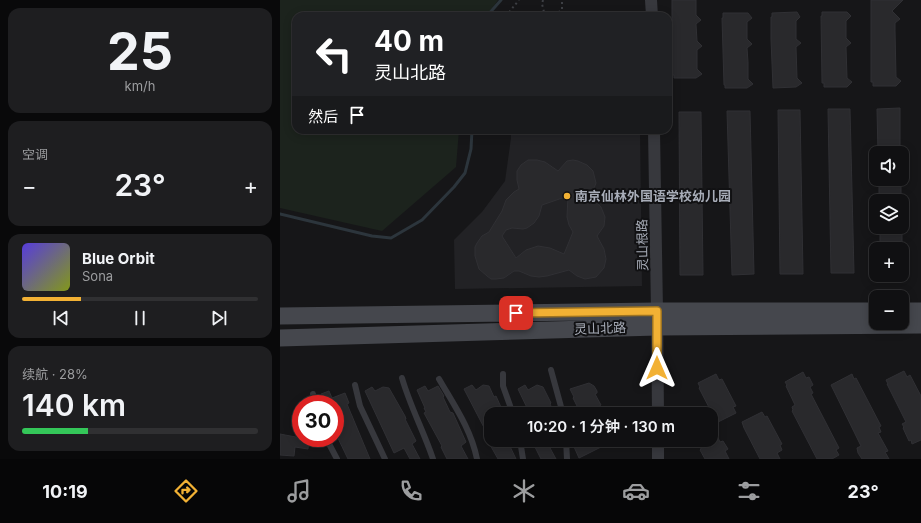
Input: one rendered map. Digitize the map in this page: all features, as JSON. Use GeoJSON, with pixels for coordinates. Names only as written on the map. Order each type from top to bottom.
{"type":"FeatureCollection","features":[{"type":"Feature","properties":{"kind":"main road","name":"灵山北路"},"geometry":{"type":"LineString","coordinates":[[280,338],[657,319],[869,311]]}},
{"type":"Feature","properties":{"kind":"main road"},"geometry":{"type":"LineString","coordinates":[[909,311],[921,311]]}},
{"type":"Feature","properties":{"kind":"main road","name":"灵山北路"},"geometry":{"type":"LineString","coordinates":[[280,316],[657,319],[921,325]]}},
{"type":"Feature","properties":{"kind":"street"},"geometry":{"type":"LineString","coordinates":[[651,0],[652,12]]}},
{"type":"Feature","properties":{"kind":"street","name":"灵山根路"},"geometry":{"type":"LineString","coordinates":[[654,134],[658,407]]}},
{"type":"Feature","properties":{"kind":"street"},"geometry":{"type":"LineString","coordinates":[[658,447],[658,459]]}},
{"type":"Feature","properties":{"kind":"lane"},"geometry":{"type":"LineString","coordinates":[[551,370],[561,407]]}},
{"type":"Feature","properties":{"kind":"lane"},"geometry":{"type":"LineString","coordinates":[[503,374],[503,386],[510,407]]}},
{"type":"Feature","properties":{"kind":"lane"},"geometry":{"type":"LineString","coordinates":[[402,378],[415,416],[426,438],[433,459]]}},
{"type":"Feature","properties":{"kind":"lane"},"geometry":{"type":"LineString","coordinates":[[439,379],[474,443],[477,459]]}},
{"type":"Feature","properties":{"kind":"lane"},"geometry":{"type":"LineString","coordinates":[[355,385],[360,406],[385,459]]}},
{"type":"Feature","properties":{"kind":"lane"},"geometry":{"type":"LineString","coordinates":[[330,447],[336,459]]}},
{"type":"Feature","properties":{"kind":"lane"},"geometry":{"type":"LineString","coordinates":[[521,447],[523,459]]}},
{"type":"Feature","properties":{"kind":"lane"},"geometry":{"type":"LineString","coordinates":[[566,447],[567,459]]}},
{"type":"Feature","properties":{"kind":"path"},"geometry":{"type":"LineString","coordinates":[[509,12],[519,0]]}},
{"type":"Feature","properties":{"kind":"path"},"geometry":{"type":"LineString","coordinates":[[543,0],[543,12]]}},
{"type":"Feature","properties":{"kind":"path"},"geometry":{"type":"LineString","coordinates":[[559,12],[562,9],[562,0]]}},
{"type":"Feature","properties":{"kind":"shaded area"},"geometry":{"type":"Polygon","coordinates":[[[280,0],[498,0],[490,12],[292,12],[292,134],[459,134],[456,167],[382,231],[280,208],[280,0]]]}},
{"type":"Feature","properties":{"kind":"shaded area","name":"南京仙林外国语学校幼儿园"},"geometry":{"type":"Polygon","coordinates":[[[511,134],[640,134],[642,286],[455,289],[454,240],[482,212],[505,181],[511,134]]]}},
{"type":"Feature","properties":{"kind":"building"},"geometry":{"type":"Polygon","coordinates":[[[672,0],[696,0],[696,15],[701,20],[696,24],[697,41],[702,46],[697,50],[697,69],[702,74],[696,78],[674,78],[674,75],[672,75],[672,0]]]}},
{"type":"Feature","properties":{"kind":"building"},"geometry":{"type":"Polygon","coordinates":[[[871,0],[903,0],[892,11],[900,19],[895,23],[896,77],[901,81],[896,86],[873,86],[873,82],[871,82],[871,0]]]}},
{"type":"Feature","properties":{"kind":"building"},"geometry":{"type":"Polygon","coordinates":[[[797,12],[800,17],[796,21],[796,39],[801,43],[796,47],[797,78],[802,83],[796,87],[773,88],[771,39],[772,13],[797,12]]]}},
{"type":"Feature","properties":{"kind":"building"},"geometry":{"type":"Polygon","coordinates":[[[822,12],[847,12],[851,16],[846,21],[846,38],[851,43],[846,47],[847,78],[852,82],[847,87],[824,87],[824,83],[822,83],[822,12]]]}},
{"type":"Feature","properties":{"kind":"building"},"geometry":{"type":"Polygon","coordinates":[[[723,13],[748,13],[752,18],[747,22],[747,39],[752,44],[747,48],[748,79],[753,84],[747,88],[725,88],[724,85],[723,13]]]}},
{"type":"Feature","properties":{"kind":"building"},"geometry":{"type":"Polygon","coordinates":[[[900,108],[900,146],[878,146],[877,109],[900,108]]]}},
{"type":"Feature","properties":{"kind":"building"},"geometry":{"type":"Polygon","coordinates":[[[828,109],[850,109],[854,273],[831,273],[828,109]]]}},
{"type":"Feature","properties":{"kind":"building"},"geometry":{"type":"Polygon","coordinates":[[[778,110],[800,110],[803,274],[780,274],[778,110]]]}},
{"type":"Feature","properties":{"kind":"building"},"geometry":{"type":"Polygon","coordinates":[[[727,111],[750,111],[754,274],[732,275],[727,111]]]}},
{"type":"Feature","properties":{"kind":"building"},"geometry":{"type":"Polygon","coordinates":[[[679,112],[701,112],[703,275],[680,275],[679,112]]]}},
{"type":"Feature","properties":{"kind":"building"},"geometry":{"type":"Polygon","coordinates":[[[528,160],[537,160],[545,162],[558,171],[567,161],[573,160],[587,165],[593,171],[596,183],[591,196],[601,207],[605,217],[604,226],[597,236],[604,249],[606,259],[604,268],[596,277],[585,279],[577,276],[569,270],[539,277],[514,271],[504,278],[491,279],[479,269],[475,256],[475,247],[482,236],[489,232],[502,211],[506,200],[519,189],[517,171],[521,165],[528,160]],[[568,196],[542,205],[539,216],[534,223],[527,228],[512,228],[506,230],[502,236],[516,258],[526,250],[538,246],[550,248],[564,254],[573,232],[567,217],[568,196]]]}},
{"type":"Feature","properties":{"kind":"building"},"geometry":{"type":"Polygon","coordinates":[[[879,186],[901,186],[901,194],[879,194],[879,186]]]}},
{"type":"Feature","properties":{"kind":"building"},"geometry":{"type":"Polygon","coordinates":[[[880,234],[902,234],[902,242],[880,242],[880,234]]]}},
{"type":"Feature","properties":{"kind":"building"},"geometry":{"type":"Polygon","coordinates":[[[904,371],[907,377],[910,375],[921,396],[921,440],[912,444],[903,428],[904,427],[902,424],[906,422],[886,380],[904,371]]]}},
{"type":"Feature","properties":{"kind":"building"},"geometry":{"type":"Polygon","coordinates":[[[803,372],[806,378],[809,377],[813,385],[810,387],[813,393],[811,394],[839,448],[836,450],[839,455],[832,459],[817,459],[792,411],[792,407],[795,405],[785,382],[803,372]]]}},
{"type":"Feature","properties":{"kind":"building"},"geometry":{"type":"Polygon","coordinates":[[[716,374],[719,380],[722,379],[736,406],[733,407],[736,413],[718,422],[718,407],[709,407],[698,383],[716,374]]]}},
{"type":"Feature","properties":{"kind":"building"},"geometry":{"type":"Polygon","coordinates":[[[852,374],[854,379],[856,378],[881,426],[879,427],[881,432],[878,433],[888,451],[885,452],[889,459],[862,459],[858,453],[857,448],[861,446],[831,385],[852,374]]]}},
{"type":"Feature","properties":{"kind":"building"},"geometry":{"type":"Polygon","coordinates":[[[589,383],[594,386],[597,391],[595,394],[601,405],[598,407],[578,407],[570,389],[589,383]]]}},
{"type":"Feature","properties":{"kind":"building"},"geometry":{"type":"Polygon","coordinates":[[[472,385],[476,390],[483,385],[489,386],[494,397],[496,396],[501,407],[484,407],[484,428],[464,389],[472,385]]]}},
{"type":"Feature","properties":{"kind":"building"},"geometry":{"type":"Polygon","coordinates":[[[525,385],[528,390],[537,385],[543,387],[551,406],[527,407],[518,389],[525,385]]]}},
{"type":"Feature","properties":{"kind":"building"},"geometry":{"type":"Polygon","coordinates":[[[425,386],[428,391],[438,386],[444,396],[443,397],[450,412],[453,413],[466,442],[461,446],[468,459],[447,459],[441,447],[442,446],[424,413],[426,412],[425,408],[417,390],[425,386]]]}},
{"type":"Feature","properties":{"kind":"building"},"geometry":{"type":"Polygon","coordinates":[[[372,387],[375,391],[383,387],[389,388],[405,416],[405,419],[416,441],[412,444],[420,459],[410,459],[404,448],[394,453],[365,391],[372,387]]]}},
{"type":"Feature","properties":{"kind":"building"},"geometry":{"type":"Polygon","coordinates":[[[329,391],[331,395],[321,395],[329,391]]]}},
{"type":"Feature","properties":{"kind":"building"},"geometry":{"type":"Polygon","coordinates":[[[345,393],[349,403],[347,404],[370,459],[348,459],[342,447],[344,447],[344,395],[340,395],[345,393]]]}},
{"type":"Feature","properties":{"kind":"building"},"geometry":{"type":"Polygon","coordinates":[[[762,412],[765,417],[767,416],[782,444],[780,445],[782,450],[777,453],[780,459],[760,459],[744,428],[742,422],[762,412]]]}},
{"type":"Feature","properties":{"kind":"building"},"geometry":{"type":"Polygon","coordinates":[[[280,434],[292,436],[292,447],[295,447],[294,456],[280,455],[280,434]]]}},
{"type":"Feature","properties":{"kind":"building"},"geometry":{"type":"Polygon","coordinates":[[[718,438],[720,442],[723,441],[728,449],[725,451],[729,459],[705,459],[700,450],[700,447],[718,447],[718,438]]]}},
{"type":"Feature","properties":{"kind":"building"},"geometry":{"type":"Polygon","coordinates":[[[295,447],[308,447],[308,449],[295,447]]]}},
{"type":"Feature","properties":{"kind":"building"},"geometry":{"type":"Polygon","coordinates":[[[491,447],[510,447],[516,459],[498,459],[491,447]]]}},
{"type":"Feature","properties":{"kind":"building"},"geometry":{"type":"Polygon","coordinates":[[[535,447],[552,447],[550,448],[556,459],[541,459],[535,447]]]}},
{"type":"Feature","properties":{"kind":"building"},"geometry":{"type":"Polygon","coordinates":[[[574,447],[601,447],[579,458],[574,447]]]}},
{"type":"Feature","properties":{"kind":"waterway"},"geometry":{"type":"LineString","coordinates":[[490,12],[501,0]]}},
{"type":"Feature","properties":{"kind":"waterway"},"geometry":{"type":"LineString","coordinates":[[280,214],[372,236],[391,238],[422,220],[454,187],[465,173],[471,149],[472,134]]}},
{"type":"Feature","properties":{"kind":"place","name":"南京仙林外国语学校幼儿园"},"geometry":{"type":"Point","coordinates":[567,196]}},
{"type":"Feature","properties":{"kind":"route"},"geometry":{"type":"LineString","coordinates":[[516,313],[657,311],[657,368]]}}]}
